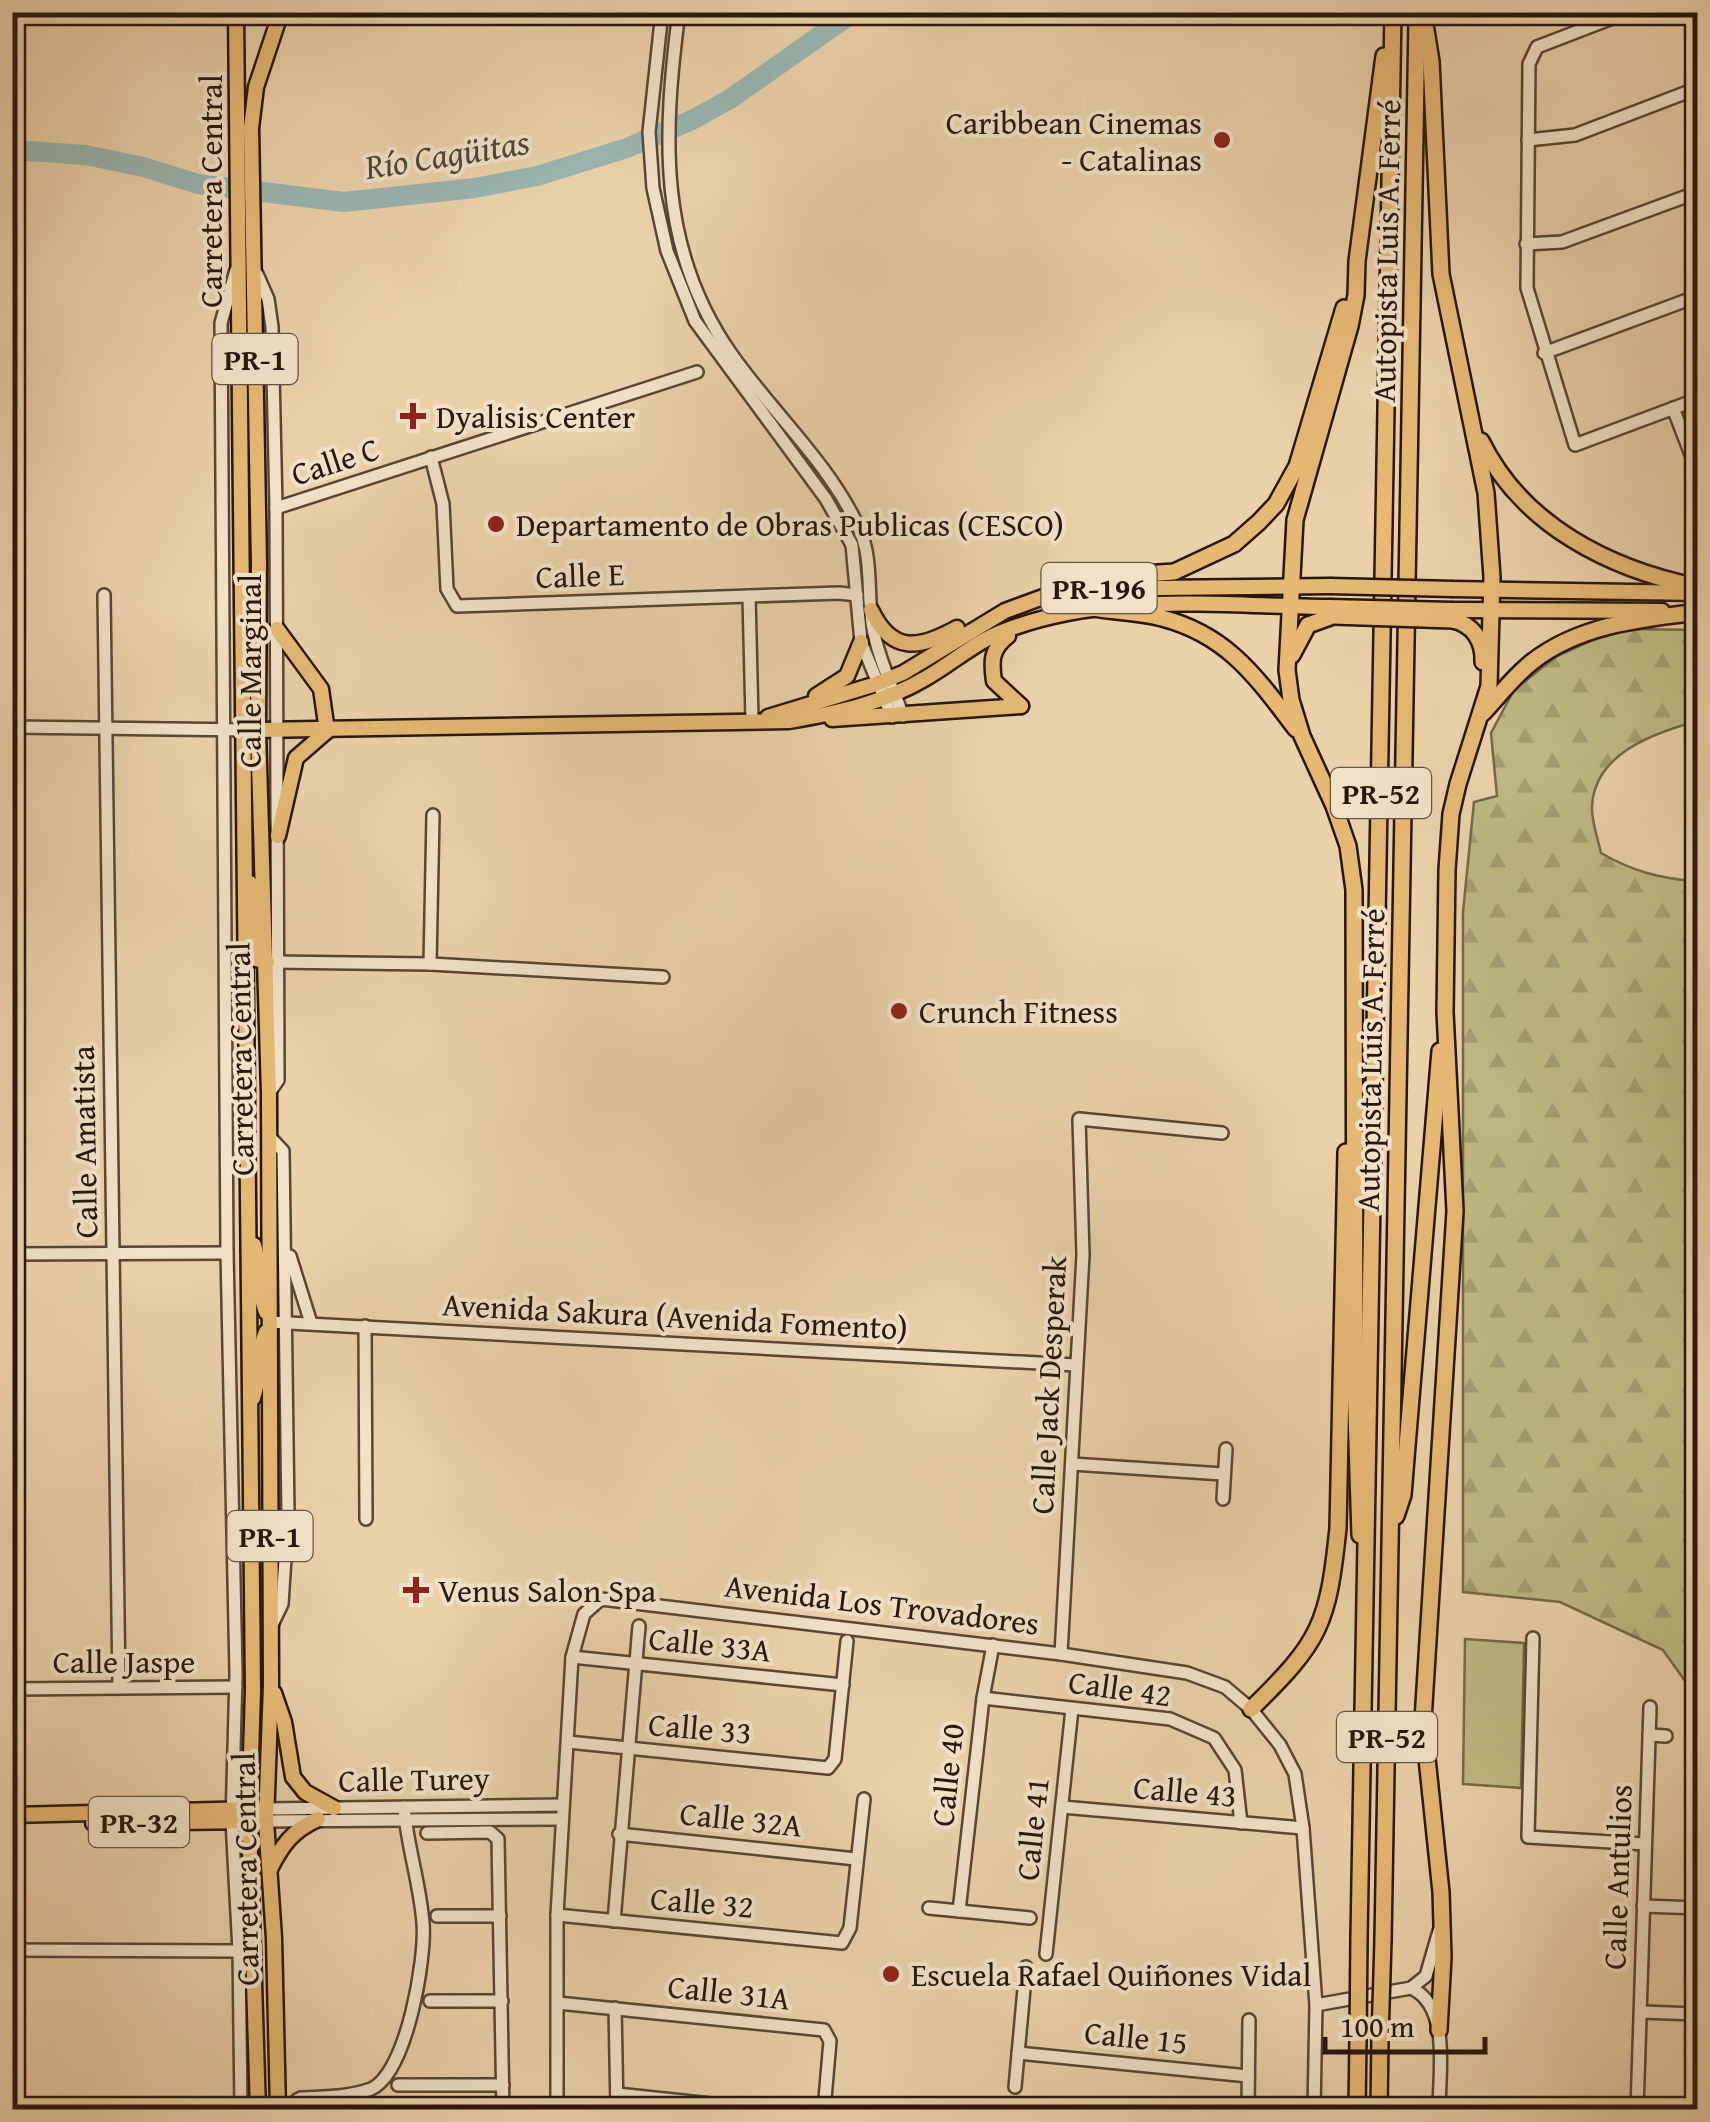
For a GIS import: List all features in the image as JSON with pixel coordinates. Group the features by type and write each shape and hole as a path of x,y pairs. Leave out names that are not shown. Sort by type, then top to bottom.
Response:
{"highway":[{"path":"1366,1574 1357,1518 1354,890 1348,846 1291,700 1288,664 1295,520 1356,295 1357,261 1392,12"},
{"name":"Autopista Luis A. Ferré","path":"1356,2110 1392,12"},
{"path":"1391,1534 1404,1478 1445,1012 1451,814 1490,673 1492,612 1490,532 1473,425 1441,274 1430,61 1420,12"},
{"name":"Autopista Luis A. Ferré","path":"1379,2110 1420,12"},
{"path":"1065,589 1096,576 1151,575 1193,565 1234,544 1276,504 1297,466 1357,261"},
{"path":"1473,425 1498,472 1551,526 1624,566 1698,590"},
{"path":"1093,608 1159,617 1218,640 1250,670 1302,736"},
{"path":"1288,664 1308,625 1331,611 1452,615 1480,639 1484,653 1480,716"},
{"path":"1480,716 1515,677 1550,649 1627,621 1698,612"},
{"path":"1439,2030 1443,1957 1440,1866 1424,1720 1455,1211 1445,1012"},
{"path":"1251,1709 1308,1649 1323,1620 1332,1587 1338,1528 1348,1092 1354,1013"}],"main road":[{"name":"Carretera Central","path":"236,12 255,365 258,730 273,962 269,1094 271,1685 266,1815 278,2110"},
{"name":"Carretera Central","path":"244,128 280,12"},
{"path":"266,52 290,12"},
{"name":"Carretera Central","path":"248,239 239,262 240,574 251,1636 249,1815 258,2110"},
{"path":"255,365 273,347"},
{"name":"PR-196","path":"798,713 885,680 1004,610 1065,589 1330,586 1698,590"},
{"name":"PR-196","path":"258,730 757,720 890,696 1002,631 1056,614 1116,605 1291,606 1331,611"},
{"path":"871,610 885,636 911,644 925,643 965,623 1004,610"},
{"path":"1452,615 1698,612"},
{"path":"798,713 898,717 1021,706 994,682 992,666 998,644 1020,626"},
{"path":"277,629 322,688 327,731 296,758 278,836"},
{"path":"798,713 847,676 861,642"},
{"path":"244,868 255,894 256,959 273,962"},
{"path":"248,1225 258,1262 259,1292 270,1322 260,1347 259,1381 249,1408"},
{"path":"271,1685 284,1722 293,1778 305,1792 334,1808"},
{"name":"PR-32","path":"12,1815 232,1815"},
{"path":"232,1815 266,1815"},
{"name":"PR-32","path":"12,1824 232,1815"},
{"path":"269,1870 280,1847 292,1834 318,1819"}],"street":[{"path":"662,12 649,132 652,188 667,251 695,321 838,518 852,546 861,642 885,680"},
{"path":"679,12 667,135 678,230 696,294 732,355 810,450 860,530 868,558 876,640 898,717"},
{"path":"1628,12 1537,47 1529,64 1527,288 1575,445 1698,399"},
{"path":"1528,140 1575,135 1698,88"},
{"path":"1526,244 1562,242 1698,192"},
{"name":"Calle Marginal","path":"248,239 270,307 273,347 278,836 273,962"},
{"path":"239,262 221,323 227,1253 236,1681 232,1815 239,1951 240,2110"},
{"path":"1544,353 1698,296"},
{"name":"Calle C","path":"276,508 697,372"},
{"path":"1674,408 1698,473"},
{"name":"Calle E","path":"431,457 443,504 448,589 458,606 840,593 858,596"},
{"path":"222,574 240,574"},
{"name":"Calle Amatista","path":"104,595 119,1688"},
{"path":"749,596 757,720"},
{"path":"12,727 258,730"},
{"path":"430,964 434,815"},
{"path":"273,962 430,964 663,977"},
{"name":"Calle Jack Desperak","path":"1061,1654 1083,1255 1079,1118 1222,1132"},
{"path":"269,1136 283,1151 287,1322 286,1552 282,1604 270,1629"},
{"path":"286,1248 298,1272 311,1323"},
{"path":"12,1254 227,1253"},
{"name":"Avenida Sakura (Avenida Fomento)","path":"270,1322 1076,1365"},
{"path":"365,1326 366,1519"},
{"path":"1223,1499 1226,1449"},
{"path":"1072,1464 1224,1474"},
{"name":"Avenida Los Trovadores","path":"557,2110 556,1915 572,1657 584,1614 601,1599 1061,1654 1187,1673 1225,1687 1251,1709 1280,1745 1295,1774 1303,1828 1316,2004 1314,2110"},
{"path":"614,1921 640,1626"},
{"path":"236,1681 251,1636"},
{"path":"1533,1638 1528,1837 1645,1844"},
{"path":"843,1684 848,1641"},
{"name":"Calle 40","path":"960,1911 993,1645"},
{"name":"Calle 33A","path":"572,1657 843,1684"},
{"name":"Calle Jaspe","path":"12,1689 236,1681"},
{"name":"Calle 33","path":"568,1742 828,1768 835,1759 843,1684"},
{"name":"Calle 42","path":"984,1698 1170,1719 1214,1738 1236,1770 1242,1823"},
{"name":"Calle Antulios","path":"1637,2110 1650,1706"},
{"name":"Calle 41","path":"1046,1954 1072,1709"},
{"path":"1649,1735 1666,1736"},
{"path":"856,1859 864,1798"},
{"name":"Calle 43","path":"1062,1807 1303,1828"},
{"name":"Calle Turey","path":"266,1815 334,1808 405,1813"},
{"name":"Calle Turey","path":"266,1815 318,1819 405,1813 561,1812"},
{"path":"295,2110 301,2098 340,2096 374,2088 392,2068 413,2000 424,1927 405,1813"},
{"path":"427,1833 490,1832 498,1839 502,2110"},
{"name":"Calle 32A","path":"620,1834 856,1859"},
{"name":"Calle 32","path":"556,1915 842,1942 850,1928 856,1859"},
{"path":"1643,1906 1698,1908"},
{"path":"929,1908 1030,1918"},
{"path":"438,1916 500,1916"},
{"path":"1316,2004 1411,1988 1426,1976 1440,1927"},
{"path":"12,1950 239,1951"},
{"path":"1014,2087 1026,1967"},
{"path":"1411,1988 1424,1996 1439,2030 1439,2110"},
{"path":"430,2001 502,2001"},
{"path":"558,2003 615,2008 617,2110"},
{"name":"Calle 31A","path":"615,2008 824,2030 830,2042 824,2110"},
{"path":"1641,2012 1698,2014"},
{"path":"1248,2110 1249,2020"},
{"name":"Calle 15","path":"1018,2053 1248,2076"},
{"path":"398,2086 503,2085"},
{"path":"616,2094 770,2110"}],"green space":[{"path":"1628,629 1697,630 1697,721 1647,739 1616,759 1596,787 1592,811 1601,853 1647,873 1697,881 1697,1698 1663,1650 1560,1602 1463,1592 1463,912 1474,802 1497,796 1491,733 1514,690 1557,656"},
{"path":"1465,1639 1524,1643 1521,1788 1463,1784"}],"waterway":[{"name":"Río Cagüitas","path":"12,150 86,155 198,184 344,202 475,188 537,176 627,148 692,120 730,99 854,12"}],"place":[{"name":"Caribbean Cinemas - Catalinas","path":"1222,140"},
{"name":"Dyalisis Center","path":"413,416"},
{"name":"Departamento de Obras Publicas (CESCO)","path":"496,524"},
{"name":"Crunch Fitness","path":"899,1011"},
{"name":"Venus Salon Spa","path":"416,1590"},
{"name":"Escuela Rafael Quiñones Vidal","path":"891,1974"}]}
